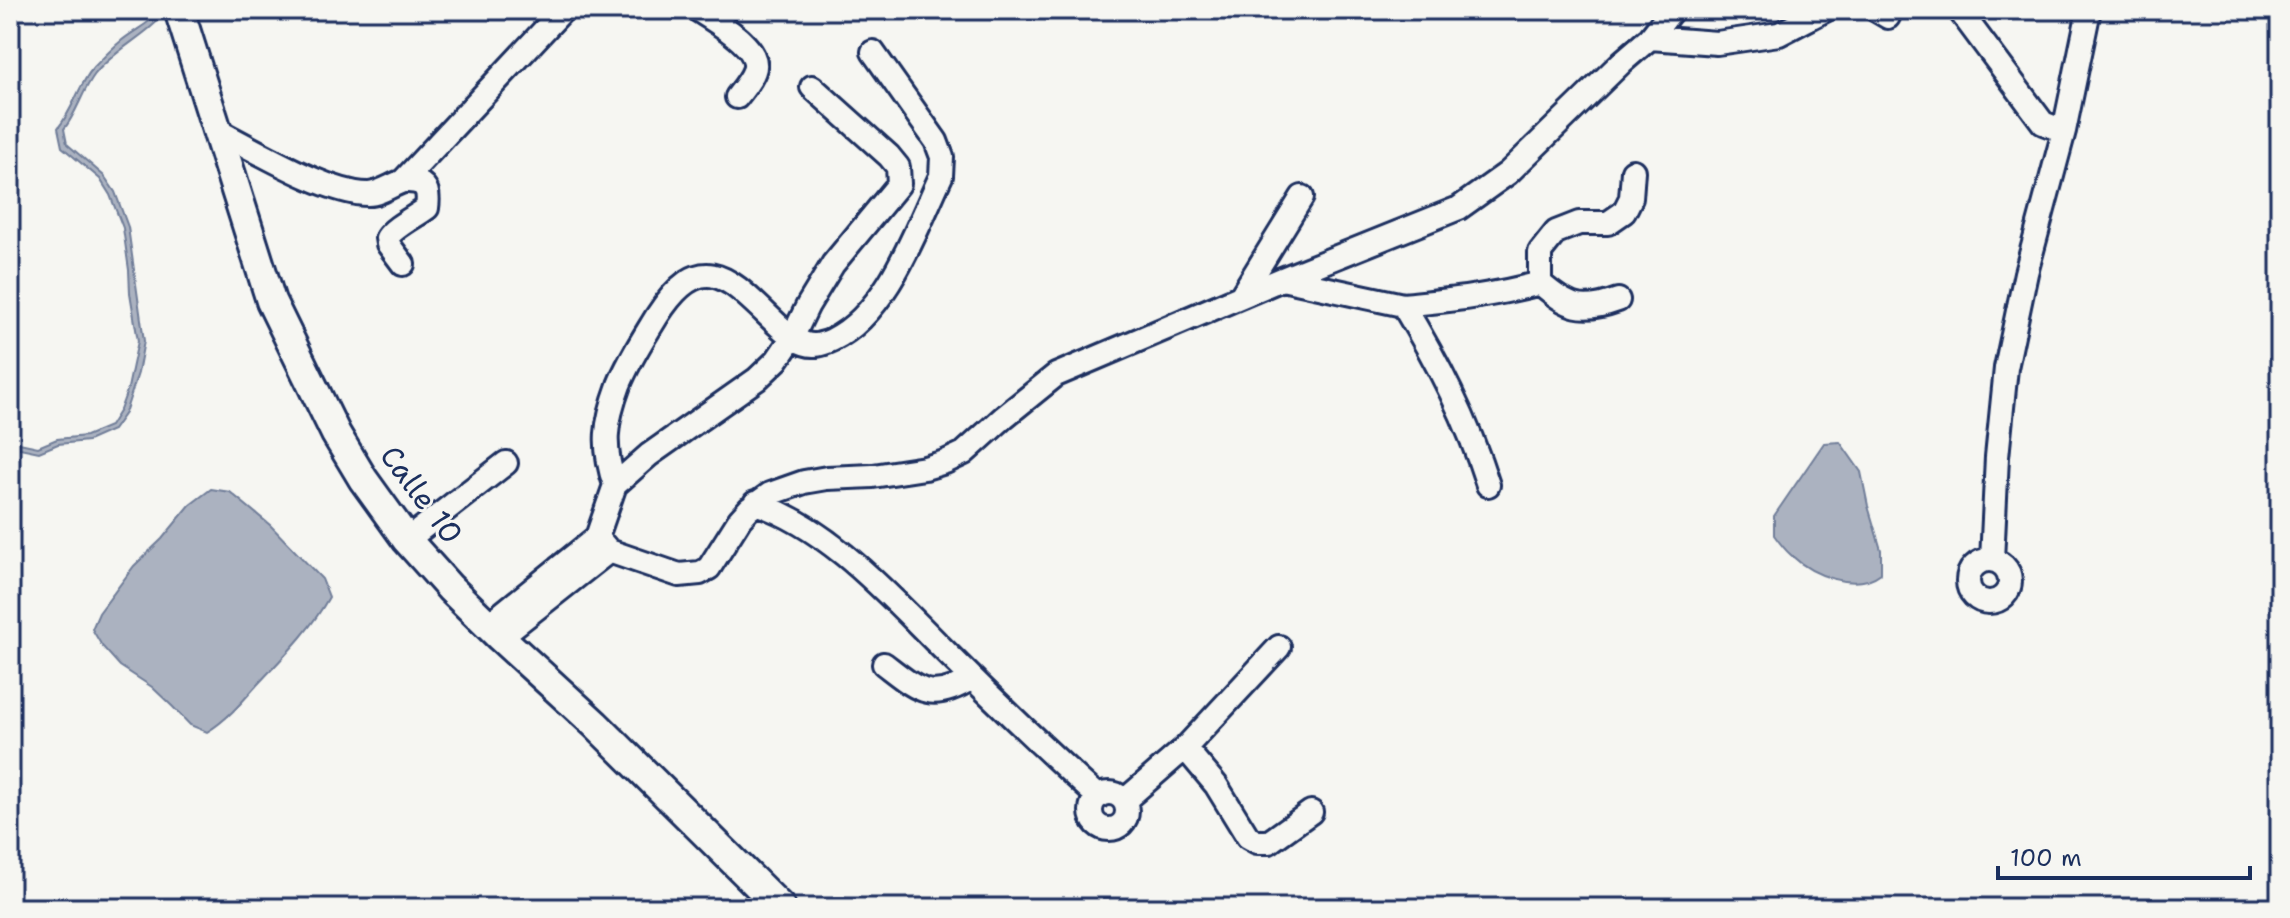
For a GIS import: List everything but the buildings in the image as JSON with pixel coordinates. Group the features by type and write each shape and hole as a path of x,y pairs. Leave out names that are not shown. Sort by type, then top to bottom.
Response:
{"main road":[{"name":"Calle 10","path":"181,17 271,301 336,434 363,479 407,540 450,588 595,724 781,908"}],"lane":[{"path":"403,181 563,10"},
{"path":"698,10 751,49 756,63 754,73 737,97"},
{"path":"603,544 679,575 700,573 716,560 740,519 755,503 786,487 827,478 873,476 925,468 945,462 964,453 1056,375 1459,208 1508,173 1650,38 1672,10"},
{"path":"1650,38 1717,43 1779,34 1825,10"},
{"path":"1959,10 2043,123 2064,131"},
{"path":"1992,560 1997,457 2006,368 2026,273 2064,131 2089,10"},
{"path":"494,631 603,544 615,485 606,452 608,415 628,363 669,298 687,280 711,274 734,284 792,338 813,346 833,339 860,319 891,284 941,176 942,157 936,141 873,52"},
{"path":"615,485 649,455 757,379 777,360 833,264 899,184 898,167 889,156 812,87"},
{"path":"218,131 340,190 370,194 403,181 415,180 424,186 429,195 427,208 392,230 387,238 403,264"},
{"path":"1540,283 1540,252 1556,232 1579,223 1608,223 1624,212 1631,198 1633,171"},
{"path":"1241,296 1302,197"},
{"path":"1282,279 1403,305 1474,298 1540,283"},
{"path":"1540,283 1562,301 1578,307 1598,307 1618,300"},
{"path":"1403,305 1433,355 1474,442 1488,485"},
{"path":"407,540 506,463"},
{"path":"755,503 785,515 840,552 880,585 1033,738 1098,797"},
{"path":"1124,801 1185,748 1279,647"},
{"path":"884,664 917,689 935,693 957,688 972,678"},
{"path":"1185,748 1216,785 1248,837 1257,842 1269,842 1311,812"},
{"path":"1114,794 1124,801 1125,819 1115,828 1106,829 1097,825 1091,814 1092,805 1098,797 1114,794"}],"shaded area":[{"path":"161,10 167,10 95,74 64,129 67,144 104,176 115,192 128,227 144,341 125,413 113,430 88,441 58,444 39,452 10,446 10,441 38,447 57,439 86,436 110,426 128,388 138,341 123,228 100,179 62,147 58,128 93,68 117,44"},
{"path":"1840,442 1861,472 1881,550 1881,573 1871,579 1847,581 1822,575 1788,553 1774,535 1774,516 1824,443"},
{"path":"211,489 230,492 270,525 322,579 329,597 286,654 234,710 207,732 190,725 152,687 120,666 92,629 99,613 134,566 190,505"}]}
